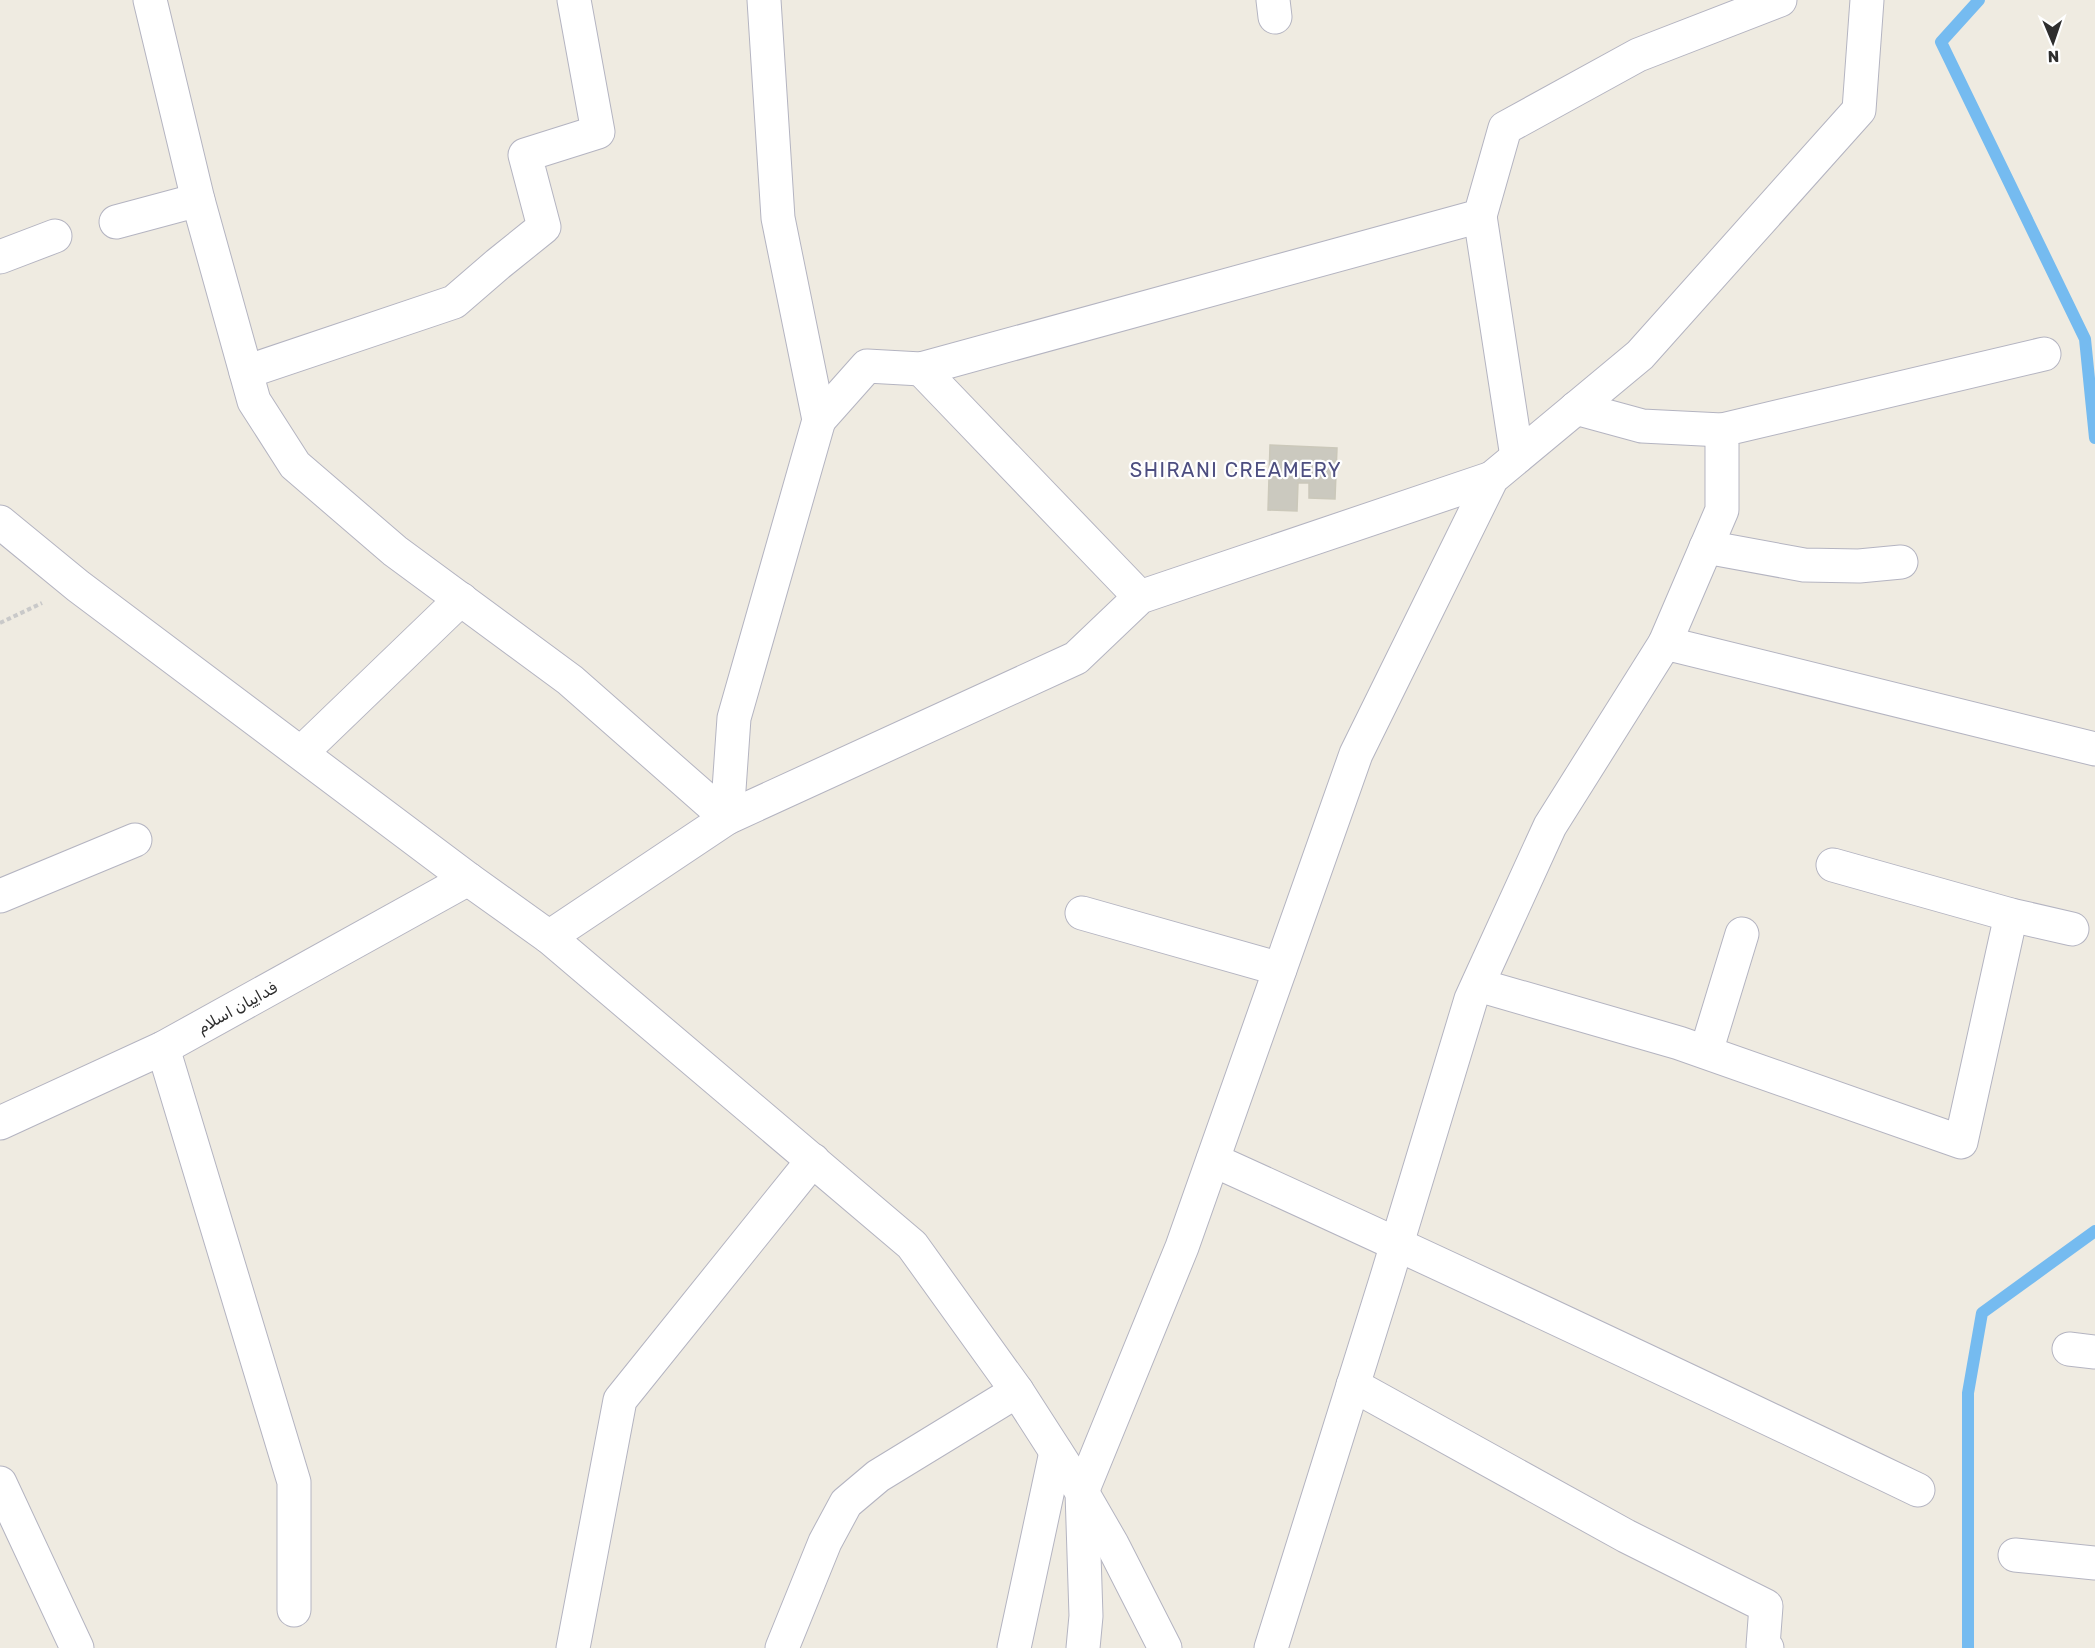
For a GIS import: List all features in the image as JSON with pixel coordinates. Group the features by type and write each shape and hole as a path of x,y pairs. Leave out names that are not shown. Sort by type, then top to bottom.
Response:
{"street":[{"path":"246,372 454,302 544,227 525,155 598,132 574,0"},
{"path":"764,0 778,218 819,420"},
{"path":"1518,457 1480,216 1505,128 1638,55 1780,0"},
{"path":"549,937 727,818 1076,658 1140,597 1492,478 1640,355 1859,110 1867,0"},
{"path":"157,1 198,200 246,372 255,401 295,465 395,551 570,680 727,818"},
{"path":"116,222 198,200"},
{"path":"727,818 734,718 819,420 867,366 921,369 1480,216"},
{"path":"0,256 56,236"},
{"path":"1576,408 1642,426 1722,430 2044,354"},
{"path":"921,369 1140,597"},
{"path":"1271,1648 1471,999 1550,826 1665,643 1722,510 1722,430"},
{"path":"1083,1648 1086,1617 1082,1492 1182,1247 1356,754 1492,478"},
{"path":"0,522 78,586 468,879 549,937 912,1245 1017,1391 1082,1492 1112,1544 1165,1648"},
{"path":"1706,547 1804,565 1859,566 1901,562"},
{"path":"302,753 461,599"},
{"path":"1665,643 2095,749"},
{"path":"0,896 135,840"},
{"path":"1833,865 2011,915 2072,929"},
{"name":"فداییان اسلام","path":"0,1123 163,1048 468,879"},
{"path":"1082,914 1280,969"},
{"path":"1478,985 1706,1052 1961,1142 2011,915"},
{"path":"1706,1052 1742,934"},
{"path":"163,1048 294,1482 294,1610"},
{"path":"573,1648 620,1400 813,1160"},
{"path":"1213,1160 1397,1243 1918,1490"},
{"path":"1353,1385 1626,1536 1766,1606 1763,1646 1767,1648"},
{"path":"782,1648 825,1542 846,1503 878,1476 1017,1391"},
{"path":"1014,1648 1056,1452"},
{"path":"0,1483 77,1648"},
{"path":"2015,1555 2095,1563"}],"building":[{"path":"1270,445 1337,448 1335,499 1309,498 1309,483 1298,483 1297,511 1268,510"}],"waterway":[{"path":"1979,0 1941,42 2085,339 2095,438"},
{"path":"1968,1648 1968,1393 1982,1313 2095,1231"}],"district":[{"name":"SHIRANI CREAMERY","path":"1236,470"}]}
